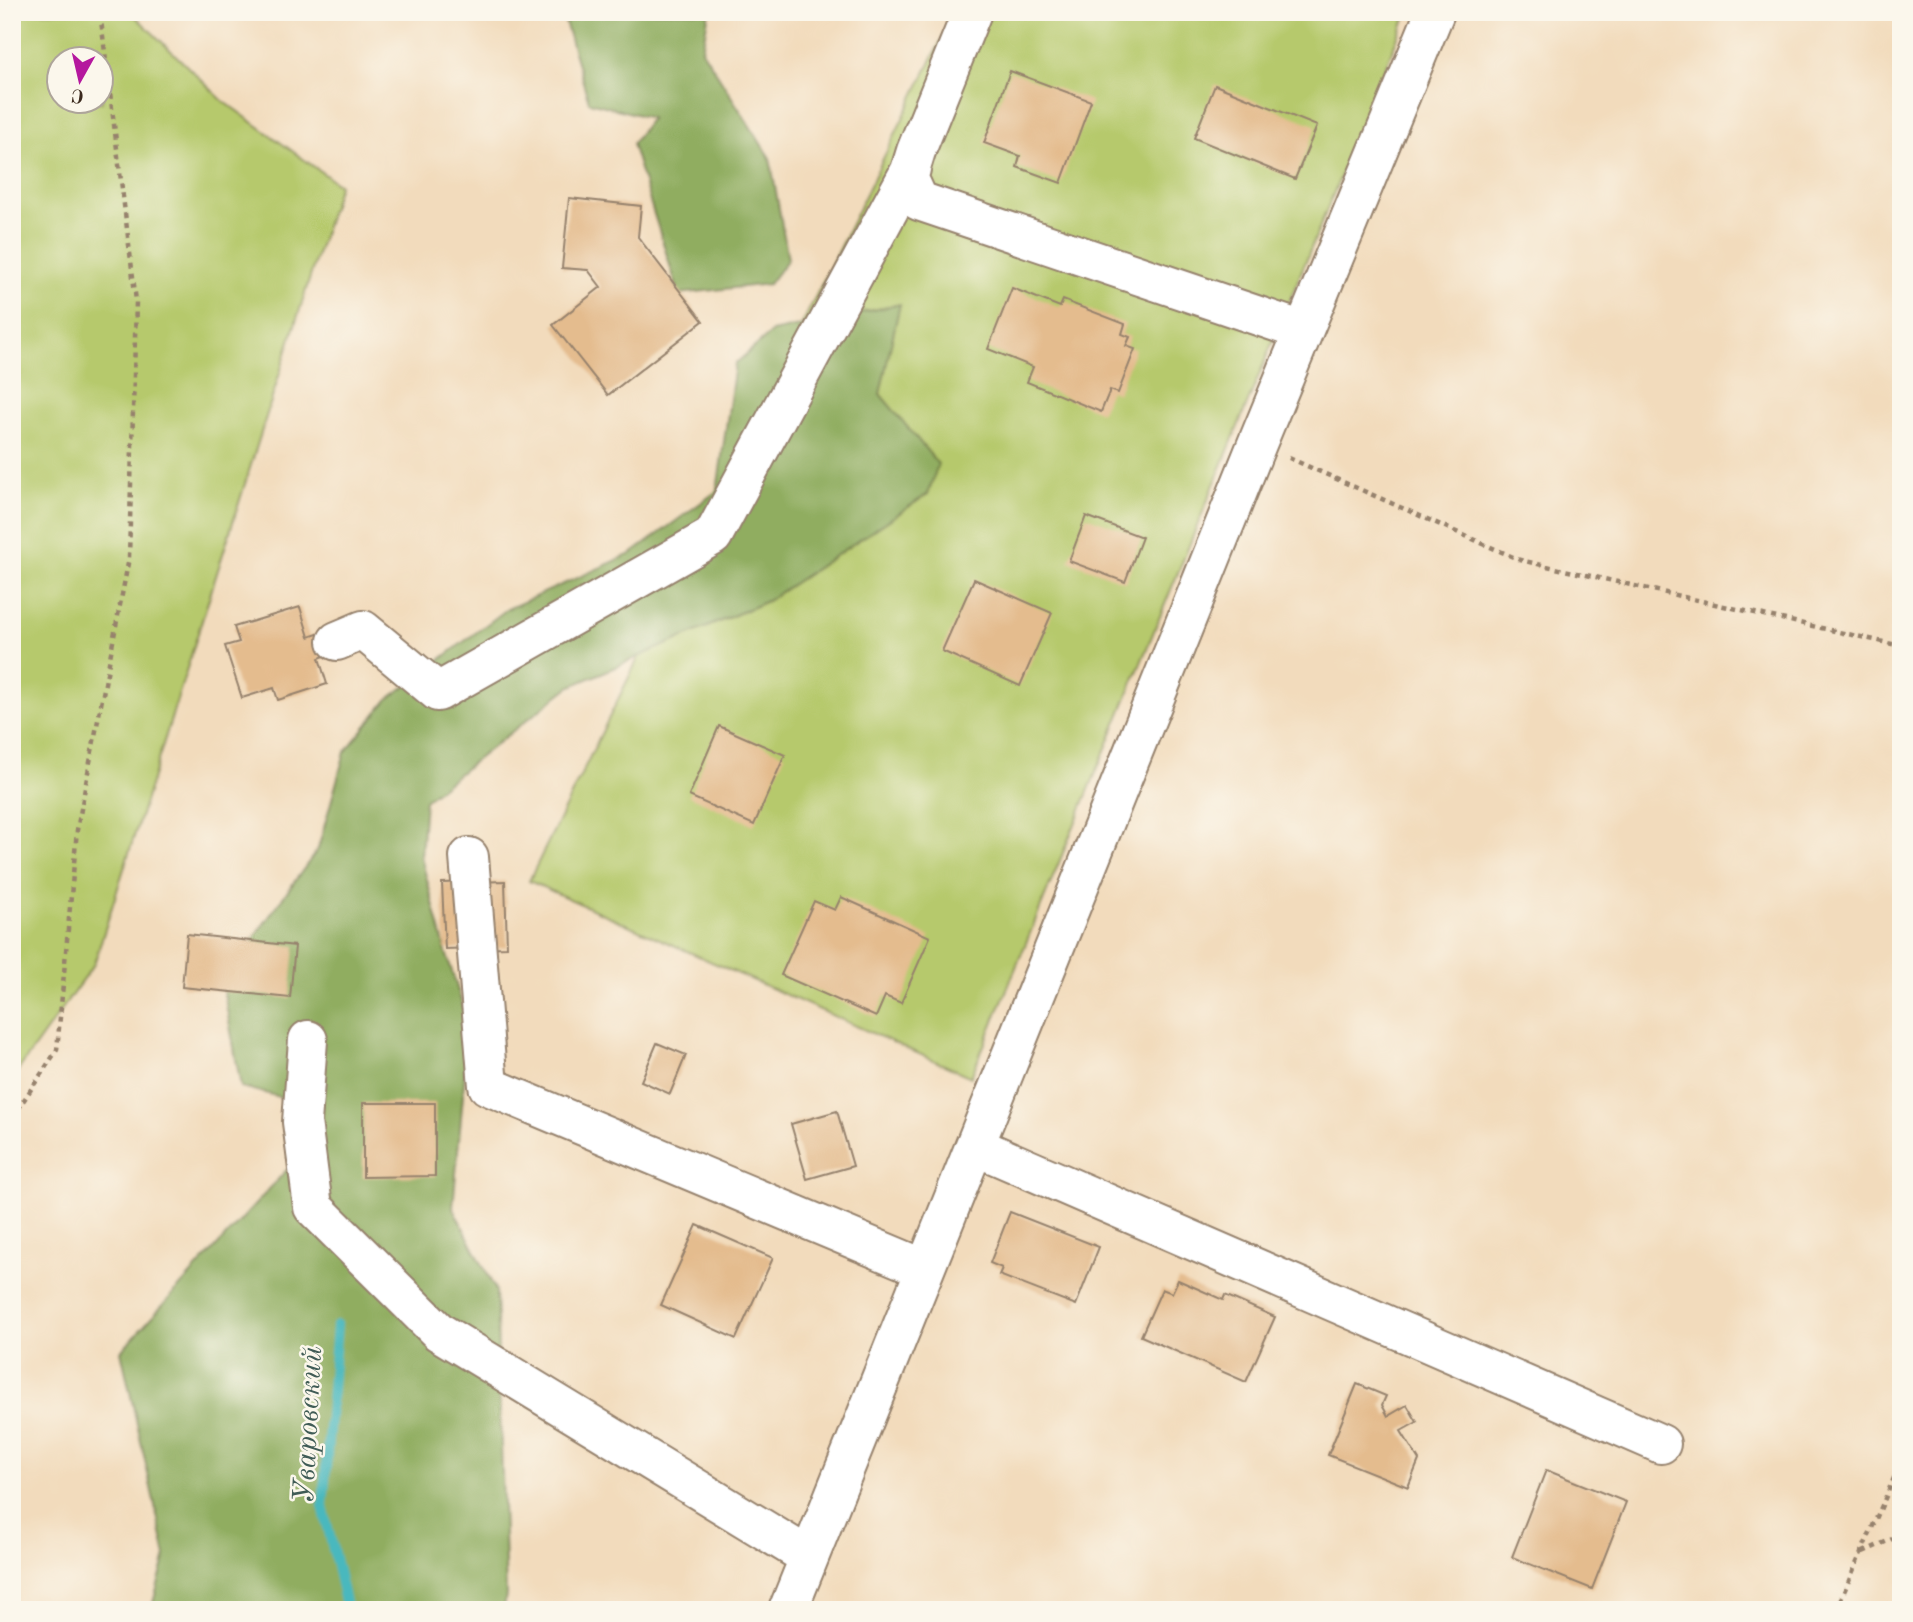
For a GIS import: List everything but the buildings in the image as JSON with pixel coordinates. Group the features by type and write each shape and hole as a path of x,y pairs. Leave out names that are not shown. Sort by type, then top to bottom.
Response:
{"street":[{"path":"971,12 908,177 919,201 1303,331"},
{"path":"788,1610 1257,444 1435,12"},
{"path":"337,641 363,630 438,692 713,536 911,169"},
{"path":"469,857 488,1086 925,1269"},
{"path":"309,1040 302,1122 313,1207 439,1332 810,1557"},
{"path":"975,1146 1661,1444"}],"path":[{"path":"12,1118 57,1050 77,830 130,558 136,301 100,12"},
{"path":"1257,444 1521,560 1901,646"},
{"path":"1836,1610 1901,1462"},
{"path":"1862,1552 1901,1535"}],"green space":[{"path":"12,12 131,12 222,100 339,185 94,964 12,1079"},
{"path":"562,12 709,12 702,50 770,158 788,259 769,284 679,294 632,144 651,118 589,102"},
{"path":"955,12 1408,12 971,1077 529,881"},
{"path":"900,304 880,394 938,464 928,494 767,601 569,687 425,800 421,857 469,1026 453,1208 496,1291 506,1594 504,1610 151,1610 166,1556 121,1351 316,1138 311,1105 241,1087 222,982 318,849 345,752 387,700 507,609 631,554 717,491 735,364 772,332"}],"waterway":[{"name":"Уваровский","path":"337,1325 323,1506 347,1610"}]}
